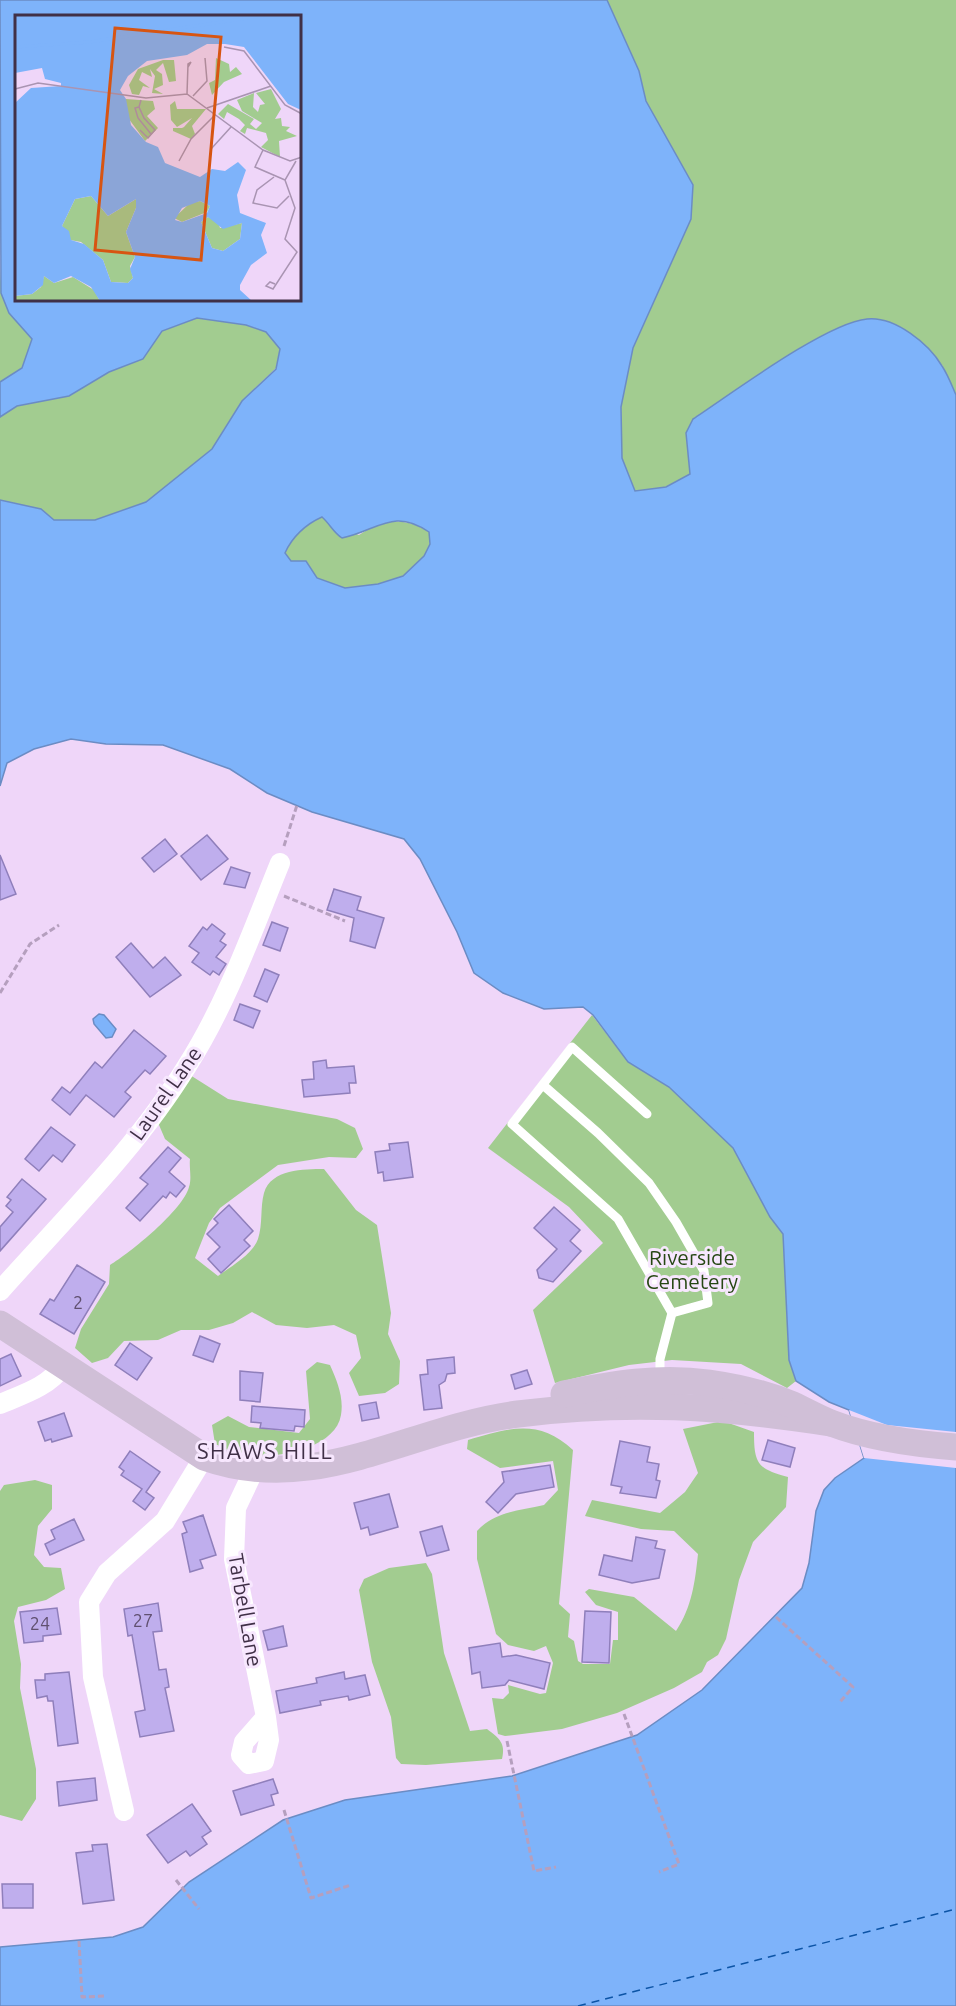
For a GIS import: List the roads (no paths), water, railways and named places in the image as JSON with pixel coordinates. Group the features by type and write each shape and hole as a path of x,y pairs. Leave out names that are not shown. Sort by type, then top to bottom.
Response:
{"main road":[{"path":"0,1324 204,1457 228,1466 254,1470 289,1470 330,1465 418,1438 516,1414 594,1406 683,1405 757,1412 831,1423 888,1438 956,1447"},
{"path":"516,1414 564,1394 660,1379 709,1383 762,1395 791,1404 831,1423"}],"street":[{"name":"Laurel Lane","path":"0,1291 121,1155 187,1067 223,1003 280,862"},
{"path":"0,1404 39,1388 55,1378 64,1365"},
{"path":"124,1811 93,1677 89,1602 107,1573 165,1521 204,1457"},
{"name":"Tarbell Lane","path":"254,1470 236,1508 234,1558 266,1717"}],"lane":[{"path":"647,1114 572,1047 512,1125 618,1219 672,1313 660,1359 660,1379"},
{"path":"543,1085 598,1133 649,1184 676,1222 704,1271 708,1303 672,1313"}],"water":[{"path":"0,0 607,0 639,71 646,101 693,185 691,219 633,348 621,407 622,458 635,491 666,487 690,474 686,433 693,419 779,361 849,323 878,319 900,327 929,349 944,369 956,395 956,2006 0,2006 0,1947 113,1937 143,1927 189,1882 283,1820 345,1800 512,1776 637,1735 702,1690 802,1588 809,1563 816,1511 824,1490 835,1478 864,1458 849,1410 829,1402 796,1381 789,1360 783,1234 770,1217 733,1148 669,1087 628,1062 593,1015 583,1007 544,1009 503,993 474,973 457,932 420,859 404,839 312,812 267,793 230,769 163,745 106,744 71,739 34,749 7,763 0,786 0,500 41,509 54,520 95,520 146,502 212,449 242,401 276,369 280,349 266,332 246,325 197,318 162,331 143,359 109,372 69,396 17,406 0,417 0,382 22,368 32,339 9,313 1,293","holes":["322,517 342,538 385,523 405,521 429,532 430,544 424,556 403,576 378,584 345,588 317,578 306,561 291,561 285,553 300,532 310,523"]},
{"path":"99,1014 104,1015 116,1029 112,1037 106,1038 94,1024 93,1019"}],"district":[{"name":"SHAWS HILL","path":"265,1450"}],"park label":[{"name":"Riverside Cemetery","path":"692,1269"}]}
